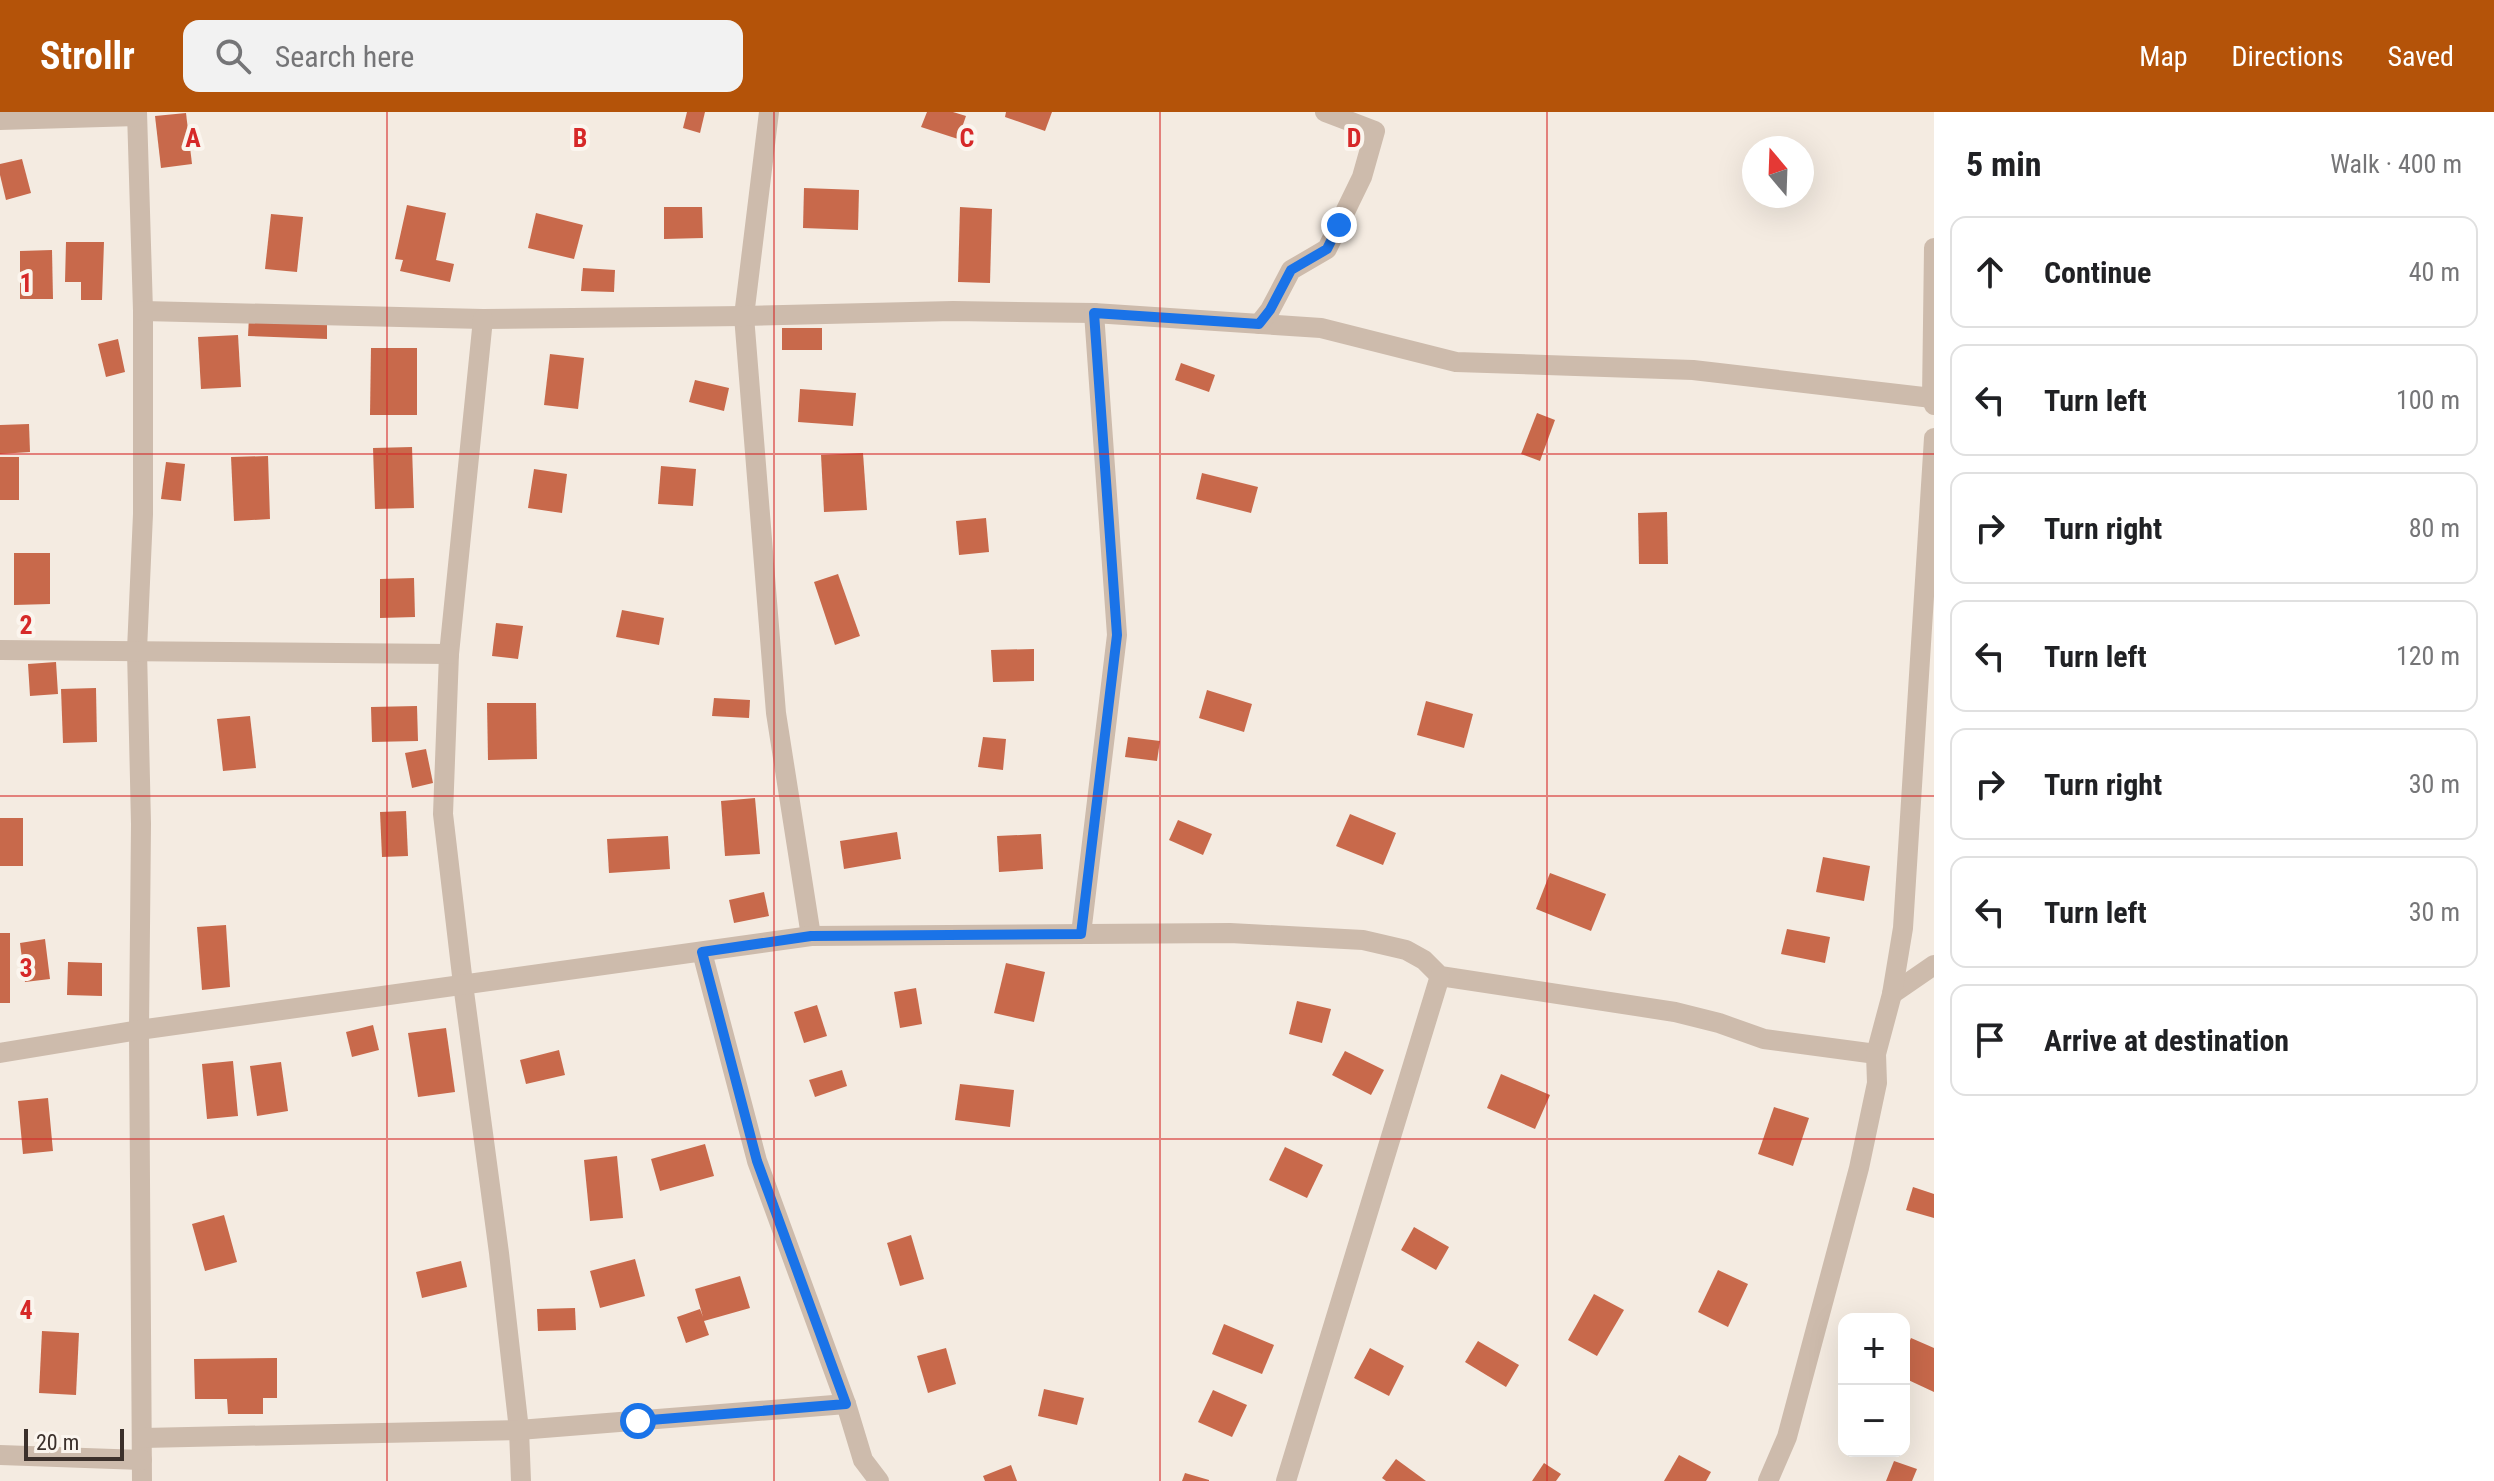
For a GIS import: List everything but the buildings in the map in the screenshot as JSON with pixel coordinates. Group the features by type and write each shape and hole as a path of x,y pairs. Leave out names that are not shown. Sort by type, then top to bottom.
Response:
{"street":[{"path":"769,112 744,316 776,713 811,936"},
{"path":"1259,324 1291,270 1327,249 1362,177 1375,131 1325,112"},
{"path":"0,120 137,114 143,311 143,514 137,650 141,824 142,1481"},
{"path":"143,311 483,319 953,311 1094,313 1321,328 1456,362 1693,370 1933,402 1934,248"},
{"path":"1081,934 1117,635 1094,313"},
{"path":"483,319 449,654 443,814 499,1253 519,1430 521,1481"},
{"path":"1768,1481 1787,1437 1859,1168 1877,1083 1876,1054 1892,994 1903,928 1934,438"},
{"path":"0,650 449,654"},
{"path":"0,1053 139,1030 811,936 1230,933 1363,940 1406,950 1424,960 1440,976 1675,1012 1764,1039 1876,1054"},
{"path":"702,952 757,1161 846,1404 863,1460 879,1481"},
{"path":"1892,994 1934,965"},
{"path":"1286,1481 1440,976"},
{"path":"143,1438 519,1430 846,1404"},
{"path":"0,1455 142,1460"}],"route":[{"path":"638,1421 846,1404 757,1161 702,952 811,936 1081,934 1117,635 1094,313 1259,324 1291,270 1327,249 1339,225"}]}
